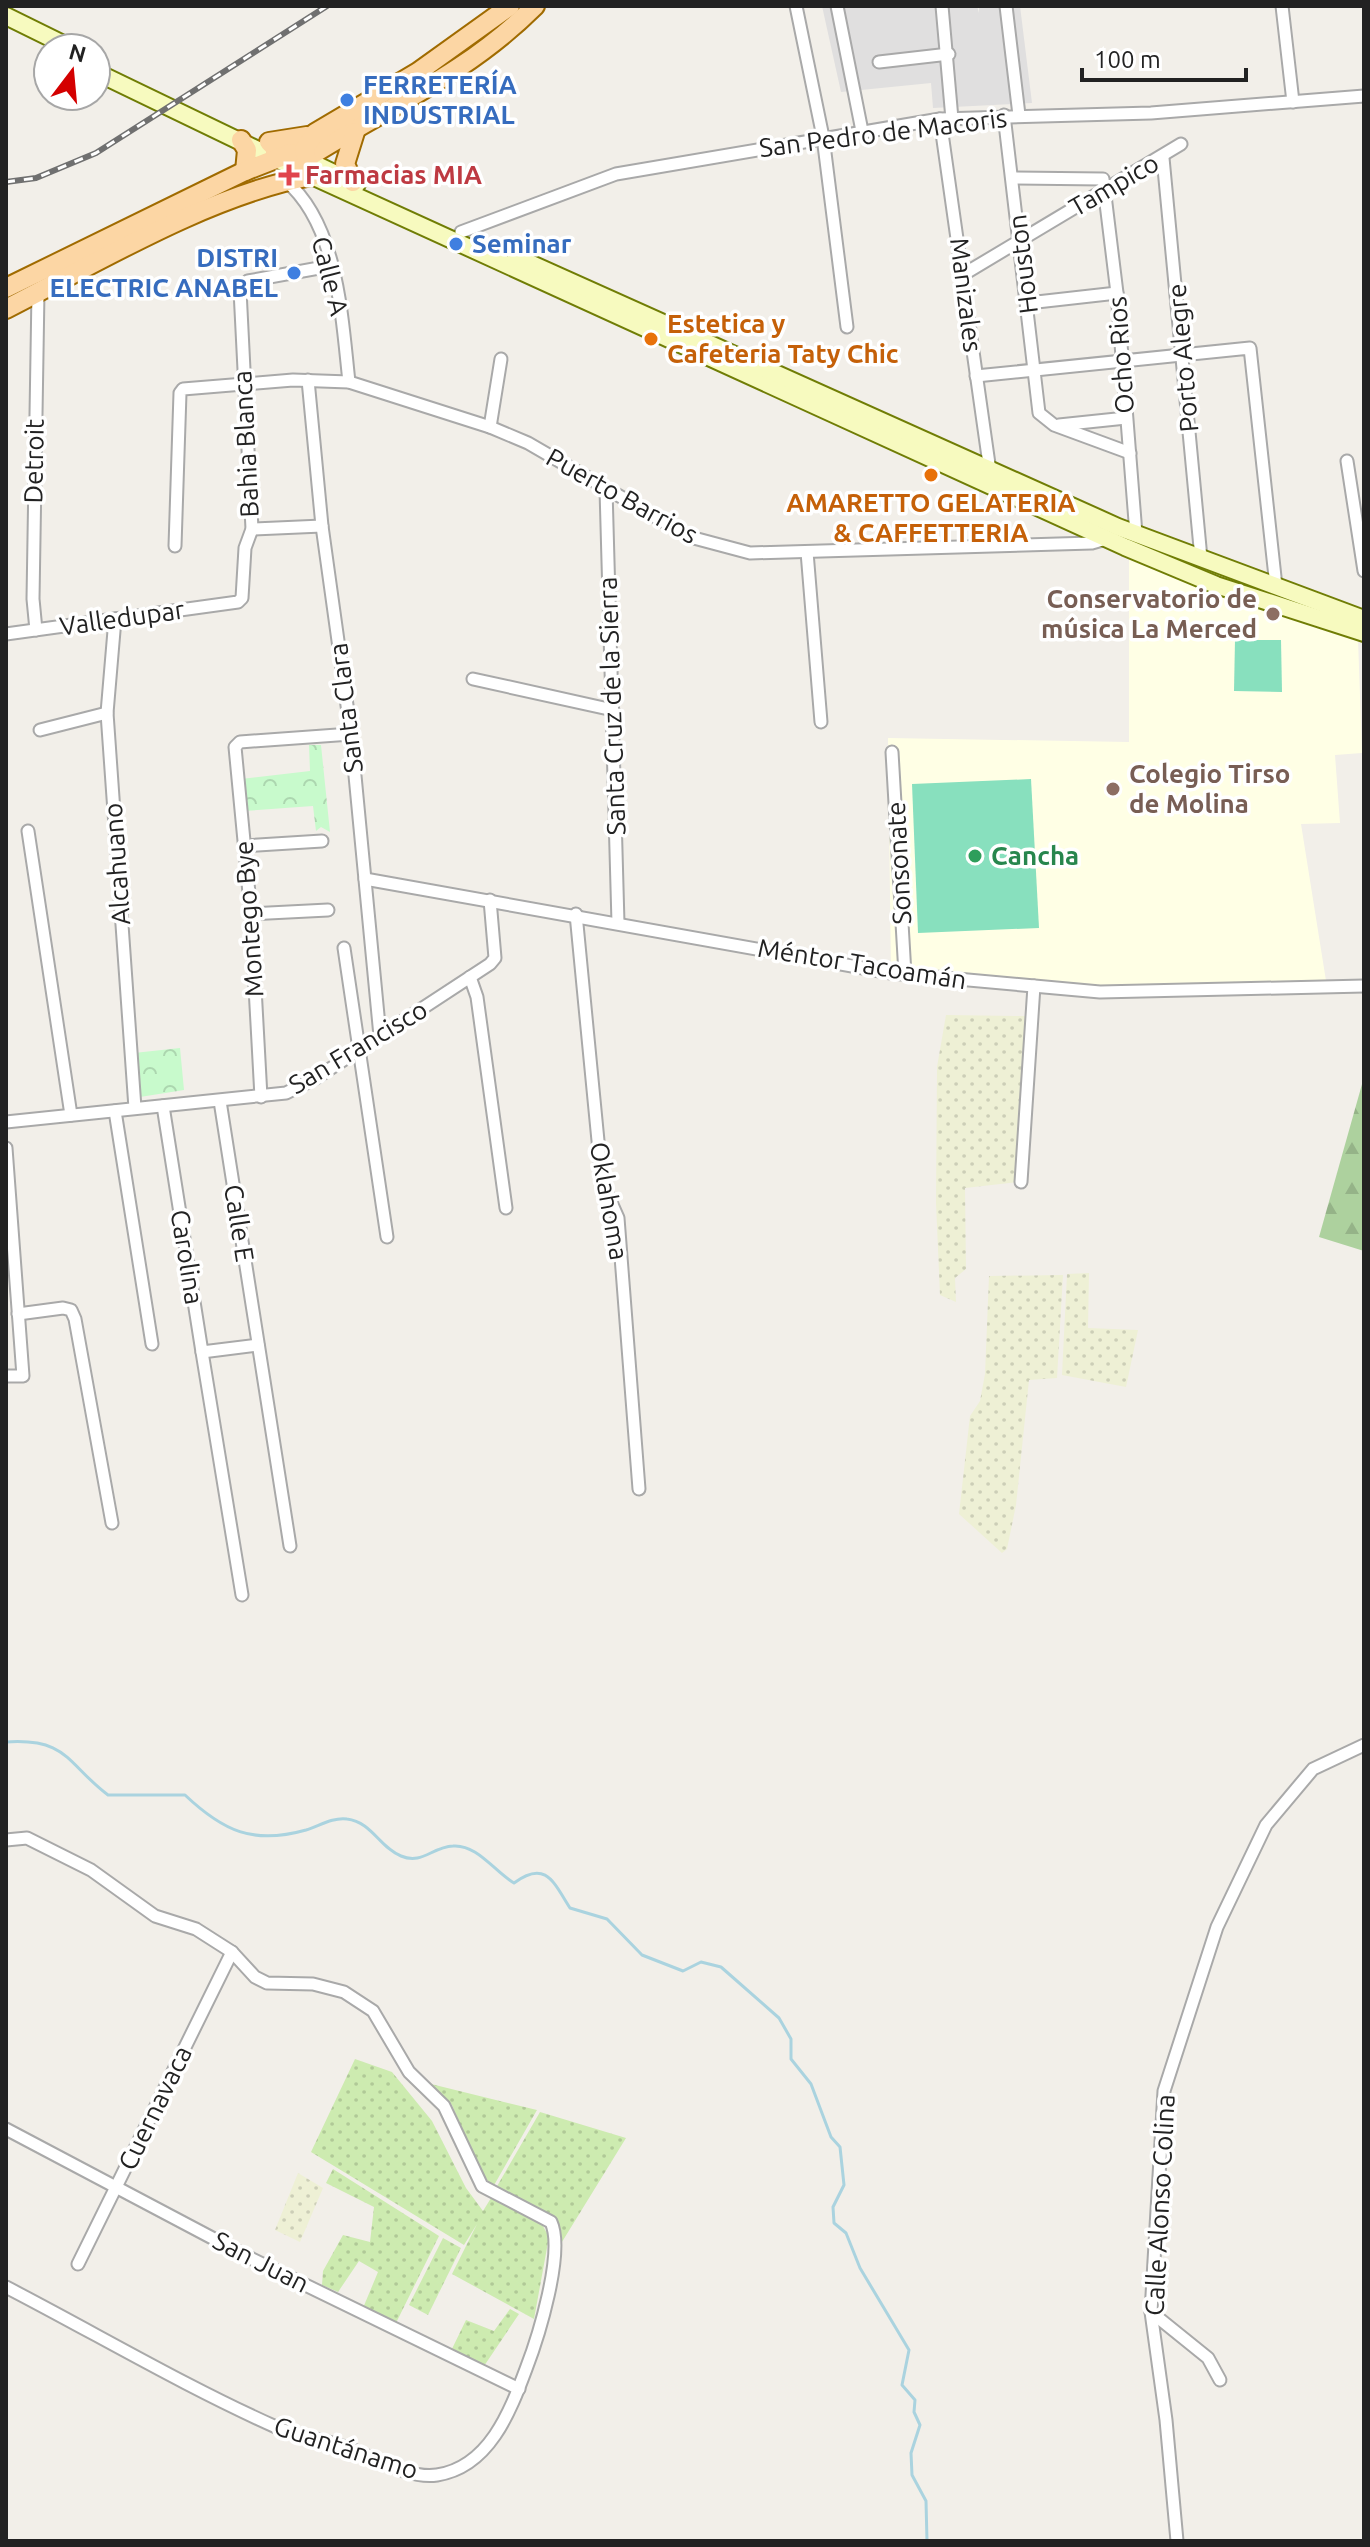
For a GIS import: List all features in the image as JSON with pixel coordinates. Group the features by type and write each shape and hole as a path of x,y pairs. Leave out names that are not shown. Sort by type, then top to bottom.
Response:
{"main road":[{"path":"290,162 315,133 418,72 510,6"},
{"path":"8,287 245,171 290,162 355,132 458,70 493,45 535,6"},
{"path":"353,182 345,164 355,132"},
{"path":"6,309 137,243 247,195 290,162 315,133"},
{"path":"241,140 247,150 245,171"}],"street":[{"path":"796,6 823,137 847,327"},
{"path":"837,6 862,131"},
{"name":"Manizales","path":"942,6 949,54 946,119 990,471"},
{"path":"1006,6 1019,115"},
{"path":"1282,6 1293,102"},
{"path":"6,16 38,32"},
{"path":"6,29 32,41"},
{"path":"879,62 949,54"},
{"path":"112,68 290,162 353,182 990,471 1216,585 1364,633"},
{"path":"112,80 1113,533 1136,534 1364,619"},
{"name":"San Pedro de Macoris","path":"461,232 616,174 862,131 946,119 1151,113 1364,96"},
{"name":"Houston","path":"1004,115 1021,239 1039,413 1054,425"},
{"name":"Tampico","path":"964,274 1163,158 1181,144"},
{"name":"Porto Alegre","path":"1163,158 1184,353 1201,558"},
{"name":"Calle A","path":"290,162 300,193 315,215 339,286 349,382"},
{"name":"Ocho Rios","path":"1013,178 1101,177 1117,293 1136,534"},
{"name":"Bahia Blanca","path":"238,602 242,598 245,548 252,529 240,290 243,284 330,266"},
{"name":"Detroit","path":"36,630 33,599 38,292"},
{"path":"1028,303 1117,293"},
{"path":"976,376 1250,348 1276,586"},
{"path":"490,427 501,359"},
{"name":"Puerto Barrios","path":"175,546 180,393 183,389 308,380 349,382 490,427 528,443 699,541 750,553 1092,543 1113,533"},
{"name":"Santa Clara","path":"308,380 322,526 351,734 380,1036"},
{"path":"1054,425 1126,418"},
{"path":"1054,425 1130,453"},
{"path":"1347,461 1364,571"},
{"name":"Santa Cruz de la Sierra","path":"606,489 618,923"},
{"path":"252,529 322,526"},
{"path":"807,552 821,722"},
{"name":"Valledupar","path":"6,634 238,602"},
{"name":"Alcahuano","path":"115,619 107,713 135,1108"},
{"path":"473,679 613,710"},
{"path":"40,730 107,713"},
{"name":"Montego Bye","path":"261,1097 251,914 235,747 240,742 351,734"},
{"name":"Sonsonate","path":"892,752 905,974"},
{"path":"28,831 71,1115"},
{"path":"244,846 322,841"},
{"name":"Méntor Tacoamán","path":"365,879 905,974 1100,992 1364,986"},
{"name":"San Francisco","path":"6,1122 286,1093 357,1051 495,958 490,900"},
{"path":"251,914 328,910"},
{"name":"Oklahoma","path":"576,914 602,1182 618,1218 639,1489"},
{"path":"344,948 387,1237"},
{"path":"470,977 477,997 506,1208"},
{"path":"1021,1182 1034,986"},
{"name":"Calle E","path":"220,1101 290,1546"},
{"name":"Carolina","path":"163,1106 242,1595"},
{"path":"115,1111 152,1344"},
{"path":"6,1148 23,1376 6,1376"},
{"path":"6,1327 19,1320 63,1308 71,1310 112,1523"},
{"path":"202,1352 258,1345"},
{"name":"Calle Alonso Colina","path":"1177,2541 1151,2312 1163,2121 1161,2104 1217,1927 1266,1825 1313,1769 1364,1745"},
{"name":"Guantánamo","path":"6,1840 27,1838 91,1870 155,1916 196,1929 232,1952 255,1977 267,1983 313,1984 344,1992 373,2011 409,2072 444,2106 482,2186 551,2222 555,2236 551,2283 535,2345 519,2389 494,2438 462,2467 436,2476 409,2473 335,2443 278,2428 6,2287"},
{"name":"Cuernavaca","path":"78,2264 232,1952"},
{"name":"San Juan","path":"6,2129 252,2259 519,2389"},
{"path":"1151,2312 1208,2358 1220,2380"}],"shaded area":[{"path":"822,6 977,6 979,13 979,6 1020,6 1032,103 933,108 931,83 841,92"},
{"name":"Colegio Tirso de Molina","path":"1129,556 1358,639 1362,753 1335,755 1340,823 1301,824 1327,987 1100,992 891,973 888,738 1129,742"},
{"path":"946,1015 1026,1016 1018,1182 965,1188 966,1269 955,1278 956,1302 940,1295 936,1203 937,1067"},
{"path":"1089,1273 1088,1328 1138,1330 1126,1387 1062,1375 1067,1274"},
{"path":"1063,1275 1057,1378 1029,1380 1016,1505 1007,1549 1002,1553 959,1514 970,1416 980,1401 985,1374 989,1276"},
{"path":"298,2173 323,2188 300,2242 275,2230"}],"green space":[{"path":"1235,640 1281,640 1282,692 1234,691"},
{"path":"309,745 321,745 330,832 321,827 316,831 313,806 244,811 241,779 310,771"},
{"name":"Cancha","path":"1031,779 1039,928 918,933 912,784"},
{"path":"180,1048 184,1090 140,1097 134,1053"},
{"path":"1364,1077 1364,1251 1319,1237"},
{"path":"355,2059 392,2072 432,2121 466,2188 483,2211 491,2198 538,2217 549,2237 534,2319 452,2274 477,2224 464,2245 311,2152"},
{"path":"431,2084 537,2110 493,2187 480,2171 452,2105"},
{"path":"540,2112 626,2138 557,2250 557,2220 496,2188"},
{"path":"333,2169 439,2236 396,2323 363,2308 378,2272 359,2261 338,2292 322,2285 323,2271 343,2235 370,2242 374,2207 326,2183"},
{"path":"443,2238 461,2248 428,2315 409,2305"},
{"path":"510,2309 519,2314 482,2369 450,2353 466,2320 494,2331"}],"waterway":[{"path":"6,1742 42,1744 54,1749 108,1795 185,1795 212,1818 240,1832 270,1836 287,1834 347,1819 363,1825 393,1852 408,1858 421,1857 446,1847 470,1849 514,1883 534,1873 548,1877 570,1908 607,1919 642,1955 683,1971 701,1962 721,1967 779,2018 791,2039 791,2059 811,2084 831,2137 840,2147 844,2185 833,2207 834,2223 846,2233 860,2268 909,2350 902,2385 915,2400 914,2412 920,2425 911,2453 912,2475 926,2501 927,2541"}],"tunnel":[{"path":"437,68 513,18"}],"railway":[{"path":"6,182 36,178 96,153 327,6"}],"place":[{"name":"FERRETERÍA INDUSTRIAL","path":"347,100"},
{"name":"Farmacias MIA","path":"289,175"},
{"name":"Seminar","path":"456,244"},
{"name":"DISTRI ELECTRIC ANABEL","path":"294,273"},
{"name":"Estetica y Cafeteria Taty Chic","path":"651,339"},
{"name":"AMARETTO GELATERIA & CAFFETTERIA","path":"931,475"},
{"name":"Conservatorio de música La Merced","path":"1273,614"},
{"name":"Colegio Tirso de Molina","path":"1113,789"},
{"name":"Cancha","path":"975,856"}]}
